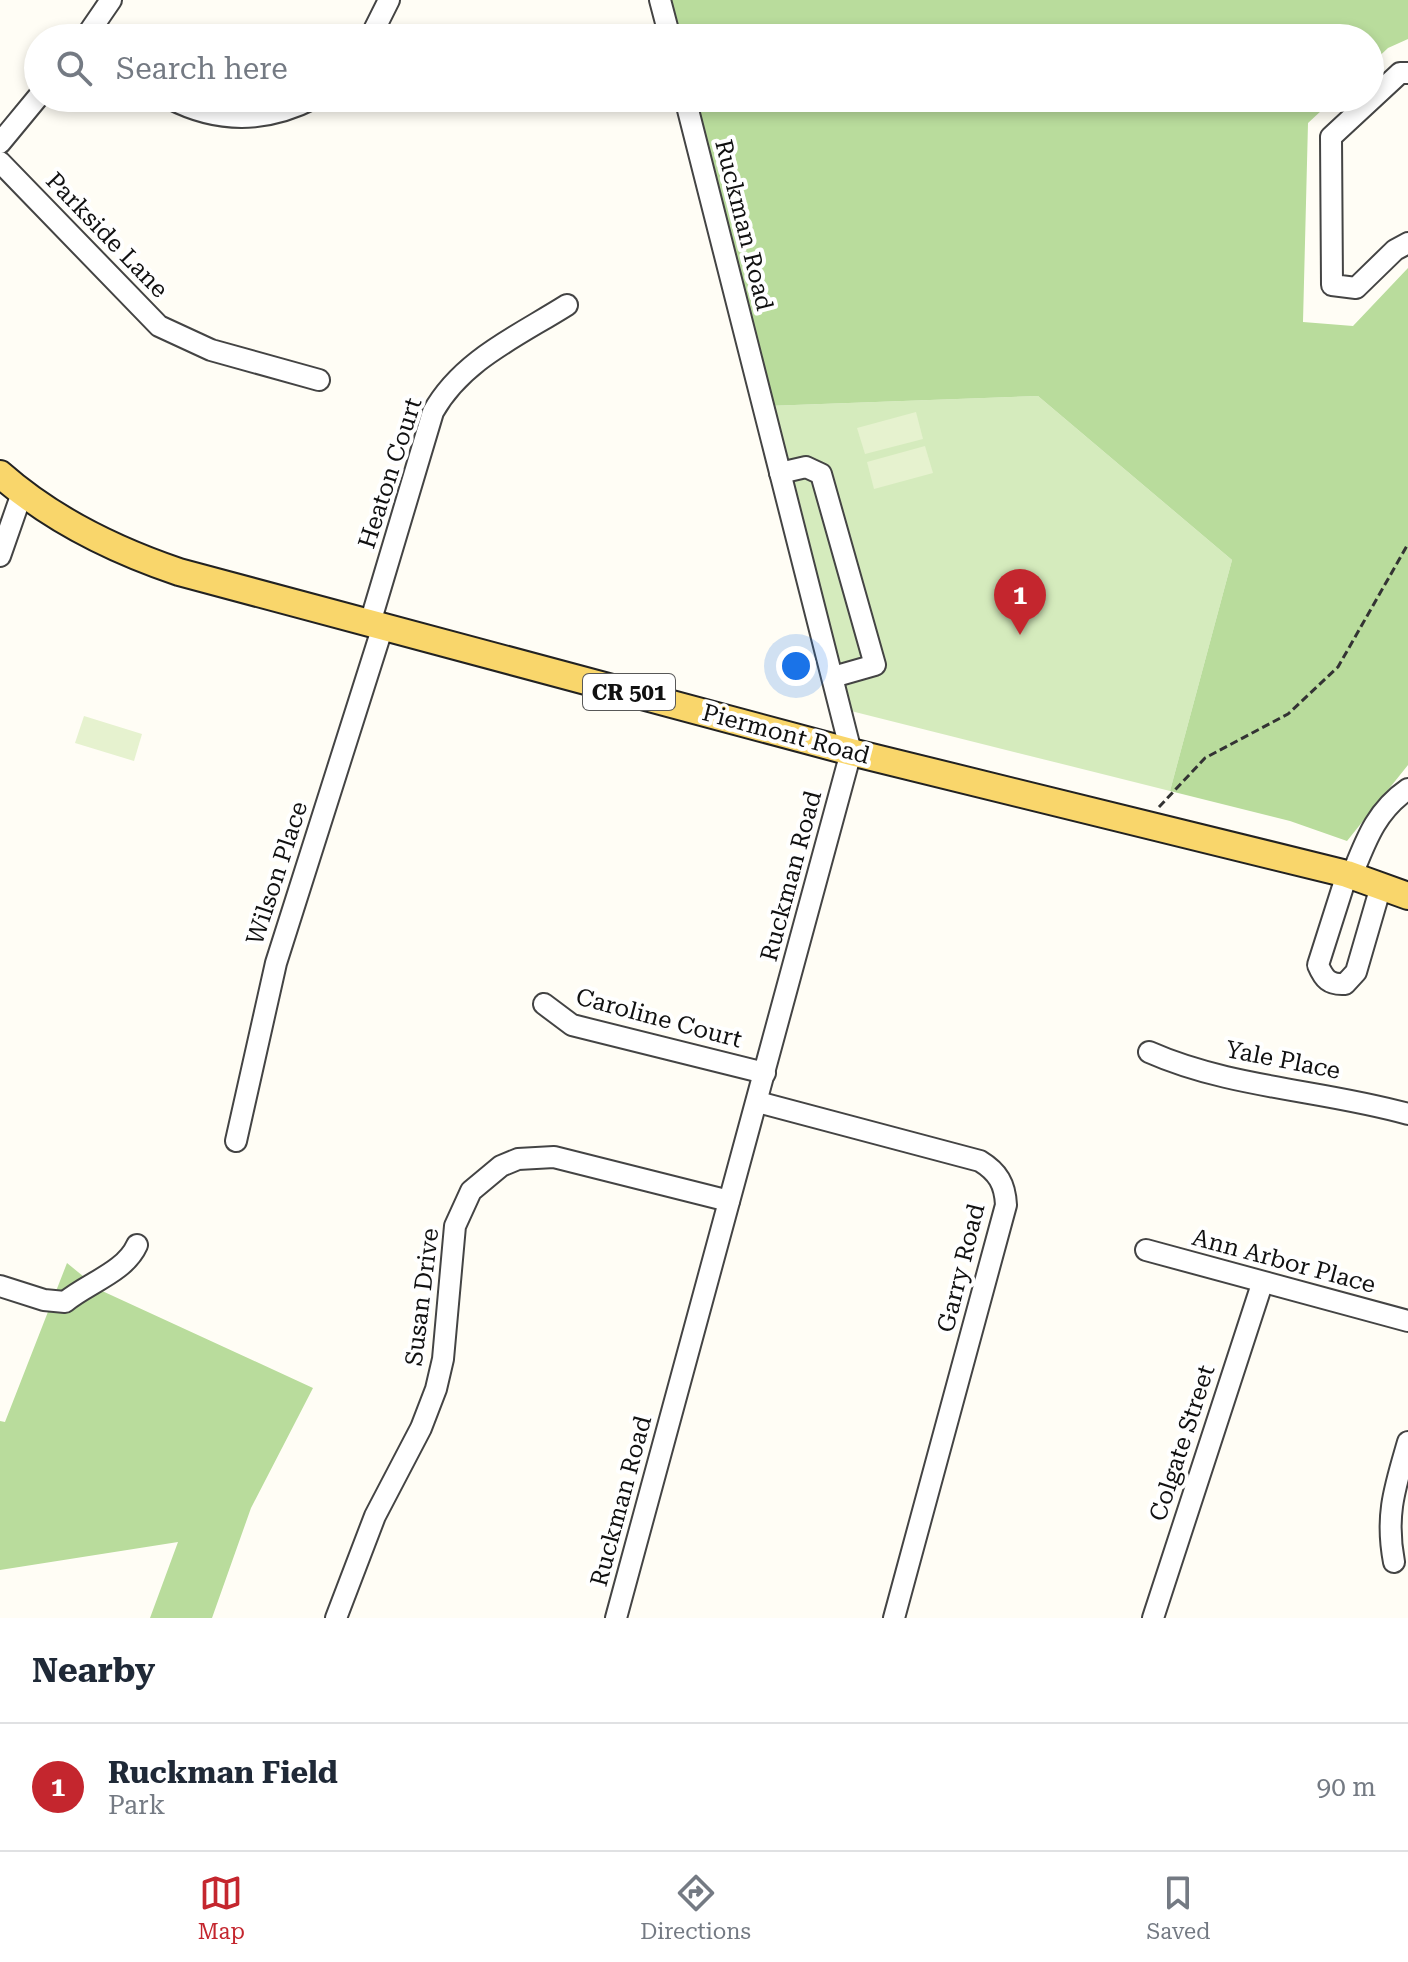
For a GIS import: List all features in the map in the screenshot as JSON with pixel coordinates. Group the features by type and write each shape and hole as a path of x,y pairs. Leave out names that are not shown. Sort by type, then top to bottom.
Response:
{"main road":[{"name":"Piermont Road","path":"0,474 65,522 149,562 851,752 1350,874 1408,896"}],"street":[{"path":"95,24 111,0"},
{"path":"377,24 389,0"},
{"path":"660,0 666,24"},
{"path":"1384,88 1400,73 1408,73"},
{"path":"0,143 26,112"},
{"path":"204,112 236,118 274,112"},
{"name":"Ruckman Road","path":"616,1618 851,752 689,112"},
{"path":"1358,112 1331,137 1332,285 1356,288 1395,250 1408,243"},
{"name":"Parkside Lane","path":"0,162 159,326 211,350 319,380"},
{"name":"Heaton Court","path":"376,624 433,412 444,392 480,359 567,305"},
{"path":"780,473 806,467 821,474 875,665 833,677"},
{"path":"0,556 22,493"},
{"name":"Wilson Place","path":"236,1141 276,963 376,624"},
{"path":"1381,886 1356,972 1345,984 1334,985 1325,979 1318,965 1350,874 1372,824 1389,801 1408,789"},
{"name":"Caroline Court","path":"544,1004 572,1025 765,1073"},
{"name":"Yale Place","path":"1149,1052 1181,1066 1366,1102 1408,1114"},
{"name":"Garry Road","path":"758,1102 980,1161 1001,1179 1005,1192 1006,1205 894,1618"},
{"name":"Susan Drive","path":"336,1618 375,1516 421,1428 436,1389 443,1359 455,1226 471,1191 501,1166 527,1158 554,1157 729,1201"},
{"path":"0,1286 44,1300 65,1302 89,1283 130,1261 137,1245"},
{"name":"Ann Arbor Place","path":"1146,1250 1262,1284 1408,1321"},
{"name":"Colgate Street","path":"1153,1618 1262,1284"},
{"path":"1394,1562 1388,1529 1408,1442"}],"path":[{"path":"1144,824 1205,758 1288,714 1338,667 1408,544"}],"green space":[{"path":"659,0 1408,0 1408,39 1384,52 1384,24 665,24"},
{"path":"689,112 1320,112 1308,123 1303,322 1353,326 1408,268 1408,765 1347,841 1290,821 1170,791 1232,560 1038,396 767,406"},
{"path":"1038,396 1232,560 1170,791 847,710 767,406"},
{"path":"916,412 923,439 865,454 857,428"},
{"path":"925,446 933,473 874,489 867,462"},
{"path":"84,716 142,734 134,761 75,743"},
{"path":"67,1263 100,1290 313,1388 251,1508 212,1618 150,1618 178,1542 0,1570 0,1421 5,1422"}],"place":[{"name":"Ruckman Field","path":"1020,635"}]}
